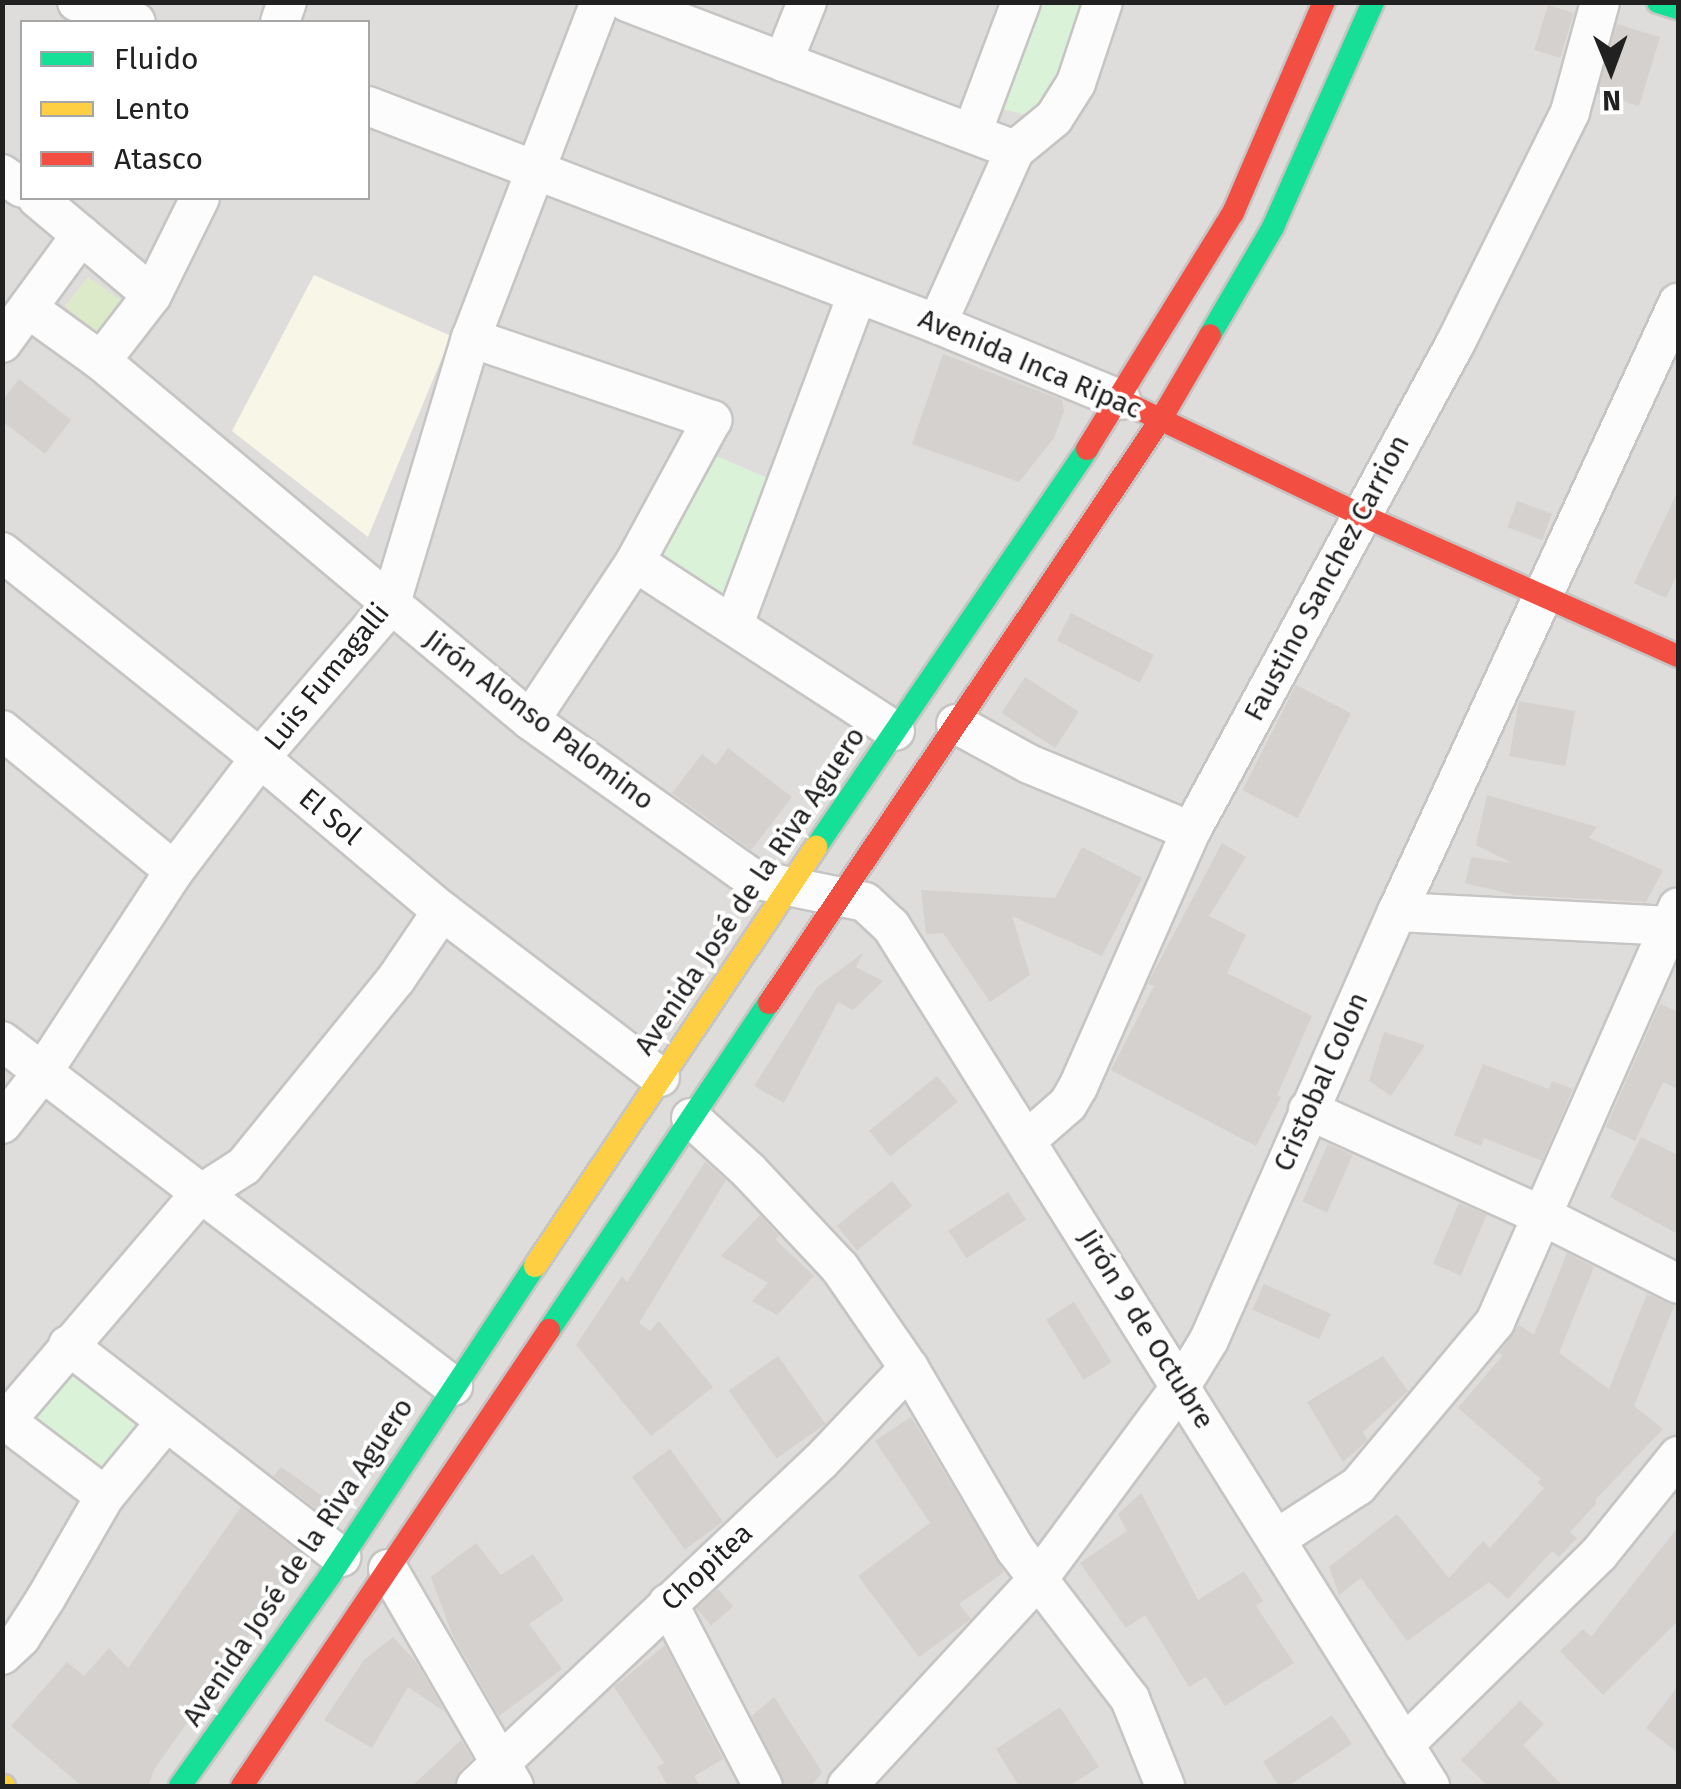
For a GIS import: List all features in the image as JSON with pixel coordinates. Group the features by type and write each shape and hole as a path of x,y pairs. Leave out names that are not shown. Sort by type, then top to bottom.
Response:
{"main road":[{"name":"Avenida José de la Riva Aguero","path":"180,1786 342,1557 660,1077 1121,400 1233,212 1324,2"},
{"path":"242,1786 1162,419 1273,228 1373,2"},
{"path":"1658,2 1678,8"},
{"name":"Avenida Inca Ripac","path":"1121,400 1360,514 1678,656"}],"street":[{"path":"78,2 130,20"},
{"name":"Luis Fumagalli","path":"2,1124 42,1074 174,871 260,758 390,606 471,338 600,2"},
{"path":"627,2 1015,150"},
{"path":"783,62 806,2"},
{"path":"972,134 1021,2"},
{"path":"938,324 1015,150 1054,118 1076,83 1103,2"},
{"name":"Faustino Sanchez Carrion","path":"1028,1139 1068,1104 1078,1088 1191,831 1455,344 1570,112 1600,2"},
{"name":"Avenida Inca Ripac","path":"370,107 938,324 1121,400"},
{"path":"39,200 152,294"},
{"path":"100,361 152,294 199,200"},
{"path":"2,342 81,235"},
{"path":"734,624 857,295"},
{"name":"Cristobal Colon","path":"847,1786 1040,1578 1181,1386 1208,1340 1397,912 1678,303"},
{"name":"Jirón Alonso Palomino","path":"29,309 100,361 530,720 753,879 840,895"},
{"path":"471,338 712,420 635,562 530,720"},
{"name":"El Sol","path":"2,552 260,758 442,911 660,1077"},
{"path":"635,562 896,730"},
{"path":"956,724 1028,764 1191,831"},
{"path":"2,730 174,871"},
{"name":"Jirón 9 de Octubre","path":"840,895 865,902 891,926 1430,1786"},
{"path":"104,1496 6,1421 199,1194 244,1166 396,980 442,911"},
{"path":"1276,1539 1358,1486 1495,1322 1676,919 1397,912"},
{"path":"2,1041 453,1386"},
{"path":"1308,1110 1541,1215 1673,1269"},
{"path":"690,1118 749,1170 840,1268 909,1368 1015,1549 1130,1699 1166,1786"},
{"path":"68,1345 342,1557"},
{"name":"Chopitea","path":"497,1778 668,1603 821,1461 909,1368"},
{"path":"2,1655 21,1638 104,1496 165,1423"},
{"path":"1404,1744 1599,1554 1678,1456"},
{"path":"388,1569 497,1778"},
{"path":"668,1603 764,1786"}],"shaded area":[{"path":"3,3 1678,3 1678,1786 3,1786"},
{"path":"314,275 451,336 368,537 232,431"}],"green space":[{"path":"1029,3 1087,3 1058,84 1027,115 990,106"},
{"path":"88,277 122,301 100,336 65,306"},
{"path":"707,452 777,482 729,603 655,560"},
{"path":"65,1361 148,1424 105,1480 22,1418"}],"building":[{"path":"1548,5 1574,13 1560,58 1534,50"},
{"path":"1617,24 1660,37 1639,106 1596,93"},
{"path":"943,354 1062,400 1064,411 1054,438 1019,482 912,444"},
{"path":"19,379 71,420 45,454 2,421 2,401"},
{"path":"1678,491 1678,573 1666,598 1634,583"},
{"path":"1517,501 1552,514 1542,540 1507,527"},
{"path":"1071,613 1154,655 1140,683 1057,641"},
{"path":"1025,677 1079,712 1055,748 1002,713"},
{"path":"1296,685 1351,713 1298,818 1242,790"},
{"path":"1519,701 1575,711 1565,766 1509,756"},
{"path":"728,748 792,797 751,850 672,793 702,754 716,765"},
{"path":"1487,795 1597,827 1589,838 1663,870 1646,902 1515,895 1465,883 1471,857 1512,863 1476,845"},
{"path":"1222,843 1246,857 1209,916 1246,935 1227,973 1312,1016 1277,1095 1281,1097 1256,1146 1111,1070 1154,986 1148,984 1150,979"},
{"path":"1082,847 1142,878 1102,956 1012,916 1030,975 990,1002 943,933 926,934 921,890 1055,898"},
{"path":"863,953 856,967 883,981 853,1010 838,1002 784,1103 754,1086 817,987"},
{"path":"1660,1004 1678,1012 1678,1089 1663,1082 1635,1141 1606,1127"},
{"path":"1384,1032 1425,1045 1391,1096 1369,1081"},
{"path":"1483,1064 1549,1089 1552,1081 1573,1089 1542,1161 1484,1138 1481,1146 1454,1135"},
{"path":"937,1076 958,1102 890,1156 869,1131"},
{"path":"1641,1137 1678,1155 1678,1234 1610,1197"},
{"path":"1328,1144 1353,1155 1327,1213 1302,1202"},
{"path":"705,1162 726,1180 639,1323 650,1331 659,1321 713,1387 651,1436 576,1345 622,1276 627,1282"},
{"path":"892,1181 912,1206 857,1251 837,1226"},
{"path":"1008,1192 1026,1220 966,1258 948,1231"},
{"path":"1459,1203 1487,1215 1461,1275 1433,1264"},
{"path":"760,1215 779,1236 775,1239 814,1276 777,1315 752,1301 768,1283 721,1256"},
{"path":"1567,1253 1594,1267 1559,1353 1609,1389 1647,1294 1674,1306 1634,1406 1663,1429 1595,1500 1597,1503 1570,1532 1577,1538 1559,1557 1552,1551 1508,1599 1489,1582 1407,1641 1361,1578 1339,1595 1329,1567 1397,1514 1449,1578 1483,1541 1490,1548 1544,1488 1537,1482 1541,1479 1458,1408 1503,1355 1499,1353 1519,1325 1534,1335"},
{"path":"1264,1284 1331,1314 1319,1339 1253,1310"},
{"path":"1074,1302 1112,1362 1084,1380 1046,1319"},
{"path":"778,1356 826,1424 776,1458 729,1390"},
{"path":"1383,1356 1408,1391 1363,1432 1368,1440 1343,1462 1307,1402"},
{"path":"911,1417 1004,1572 959,1604 971,1619 919,1657 858,1576 930,1523 875,1441"},
{"path":"670,1449 723,1522 685,1549 632,1477"},
{"path":"281,1467 338,1507 330,1520 274,1476"},
{"path":"1141,1493 1198,1600 1244,1571 1263,1601 1256,1606 1294,1663 1225,1706 1206,1677 1189,1687 1145,1615 1126,1628 1080,1563 1127,1531 1118,1514"},
{"path":"241,1507 305,1557 155,1768 148,1786 82,1786 11,1726 67,1662 84,1676 109,1648 128,1668"},
{"path":"1678,1527 1678,1621 1603,1695 1560,1651 1583,1629 1591,1637"},
{"path":"476,1543 501,1575 533,1554 564,1600 529,1624 562,1669 499,1716 452,1634 431,1577"},
{"path":"718,1589 733,1606 711,1625 696,1608"},
{"path":"393,1637 416,1662 445,1712 408,1687 372,1748 324,1720 364,1660"},
{"path":"665,1645 723,1759 694,1776 700,1786 668,1786 657,1767 664,1763 614,1687"},
{"path":"1678,1686 1678,1753 1646,1728"},
{"path":"774,1697 822,1772 811,1786 785,1786 752,1716"},
{"path":"1520,1701 1544,1724 1523,1745 1563,1786 1488,1786 1461,1760"},
{"path":"1060,1707 1099,1767 1069,1786 1019,1786 996,1749"},
{"path":"1332,1715 1352,1744 1288,1786 1279,1786 1263,1762"},
{"path":"461,1740 472,1759 460,1770 454,1786 412,1786"}],"traffic: fast":[{"path":"1210,335 1273,227 1373,2"},
{"path":"1658,2 1678,8"},
{"path":"816,847 1087,449"},
{"path":"549,1330 769,1003"},
{"path":"180,1786 331,1574 535,1266"}],"traffic: slow":[{"path":"535,1266 816,847"}],"traffic: jam":[{"path":"1087,449 1233,213 1324,2"},
{"path":"769,1003 1161,419 1210,335"},
{"path":"1122,401 1359,514 1678,656"},
{"path":"242,1786 549,1330"}]}
